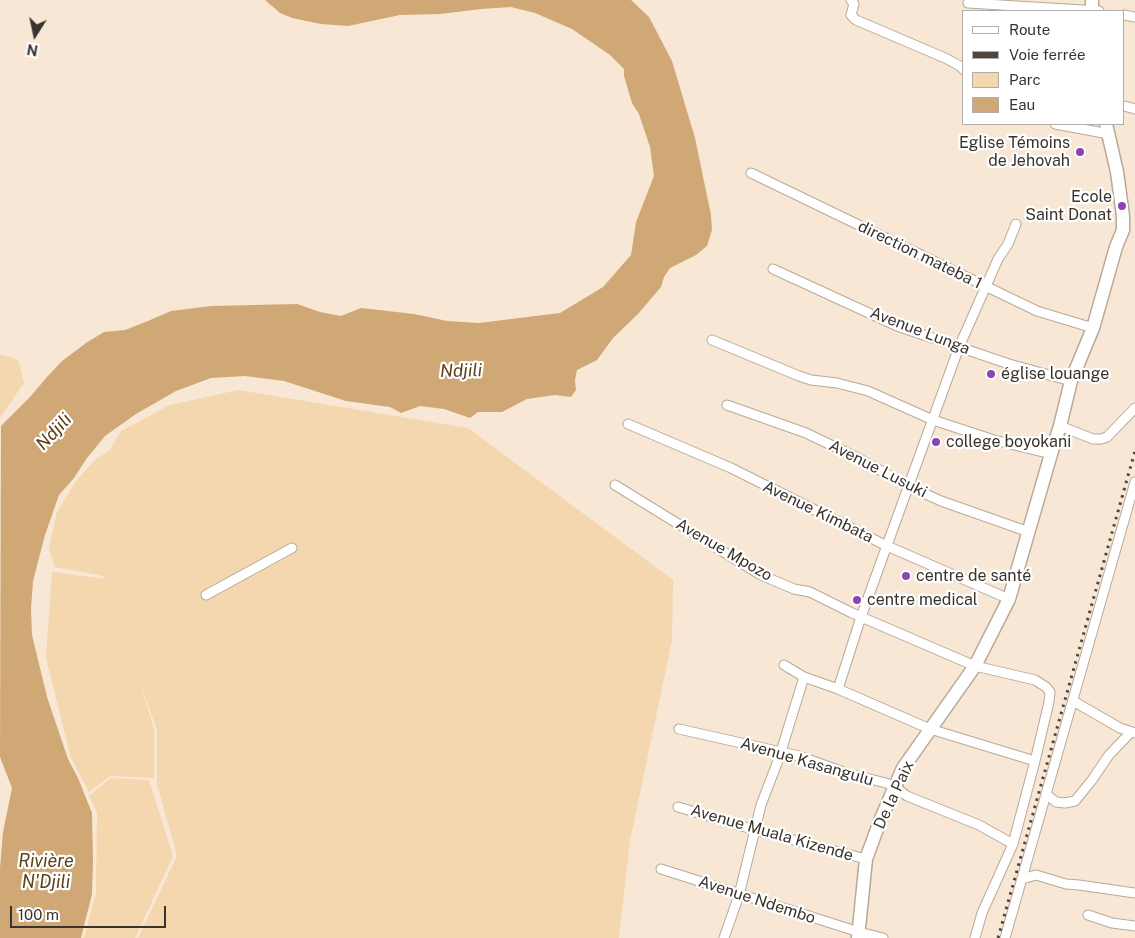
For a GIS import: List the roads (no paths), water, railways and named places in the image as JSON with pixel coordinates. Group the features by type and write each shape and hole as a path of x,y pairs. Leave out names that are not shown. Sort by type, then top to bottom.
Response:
{"street":[{"path":"854,1 850,15 856,20 945,58 962,68"},
{"path":"968,3 1094,8"},
{"path":"1066,125 1108,129"},
{"name":"De la Paix","path":"858,935 866,859 895,787 904,768 975,666 1009,599 1060,426 1071,381 1093,328 1123,230 1117,172 1108,129"},
{"name":"direction mateba 1","path":"751,173 1038,311 1093,328"},
{"path":"838,689 861,617 959,347 998,259 1008,244 1016,224"},
{"name":"Avenue Lunga","path":"773,269 897,326 1009,364 1071,381"},
{"path":"712,340 799,376 868,391 933,420 994,440 1051,454"},
{"name":"Avenue Lusuki","path":"726,405 822,440 908,486 941,501 1029,532"},
{"path":"1060,426 1093,439 1102,440 1135,408"},
{"name":"Avenue Kimbata","path":"628,424 731,468 888,546 1009,599"},
{"path":"1005,938 1135,482"},
{"name":"Avenue Mpozo","path":"615,485 761,575 794,589 810,592 861,617 975,666 1035,680 1046,687 1050,692 1049,702 1035,761"},
{"path":"206,595 292,548"},
{"path":"784,665 804,677 838,689 930,730 1035,761 1012,844 982,913 975,938"},
{"path":"724,938 739,895 761,805 804,677"},
{"path":"1046,794 1056,802 1065,804 1075,801 1110,755 1133,733 1120,728 1073,701"},
{"name":"Avenue Kasangulu","path":"679,729 799,756 849,774 895,787 907,796 979,825 1012,844"},
{"name":"Avenue Muala Kizende","path":"678,807 755,830 866,859"},
{"name":"Avenue Ndembo","path":"661,869 858,935 883,938"},
{"path":"1022,879 1036,875 1066,884 1135,893"},
{"path":"1088,915 1112,923 1135,926"}],"water":[{"path":"265,0 631,0 649,17 672,61 695,138 711,215 712,230 707,246 696,255 670,268 664,277 661,287 638,314 613,338 597,360 577,370 576,390 571,397 555,395 527,399 502,412 478,412 470,418 444,409 420,406 401,413 390,407 346,401 284,381 245,376 211,378 176,391 136,414 105,436 59,495 45,535 33,581 31,609 32,635 47,697 68,759 92,813 92,894 81,938 0,938 0,868 3,832 12,788 0,757 1,426 62,361 86,343 104,332 125,330 171,311 211,306 297,304 320,312 341,316 361,308 414,314 447,321 479,323 560,313 603,287 631,255 636,222 654,176 650,147 639,114 632,103 624,76 624,69 610,55 572,29 535,13 511,7 440,14 400,15 348,26 321,24 292,18 280,13"}],"railway":[{"path":"998,938 1135,451"}],"place":[{"name":"Eglise Témoins de Jehovah","path":"1080,152"},
{"name":"Ecole Saint Donat","path":"1122,206"},
{"name":"église louange","path":"991,374"},
{"name":"college boyokani","path":"936,442"},
{"name":"centre de santé","path":"906,576"},
{"name":"centre medical","path":"857,600"}],"water label":[{"name":"Ndjili","path":"461,371"},
{"name":"Ndjili","path":"54,432"},
{"name":"Rivière N'Djili","path":"46,871"}]}
